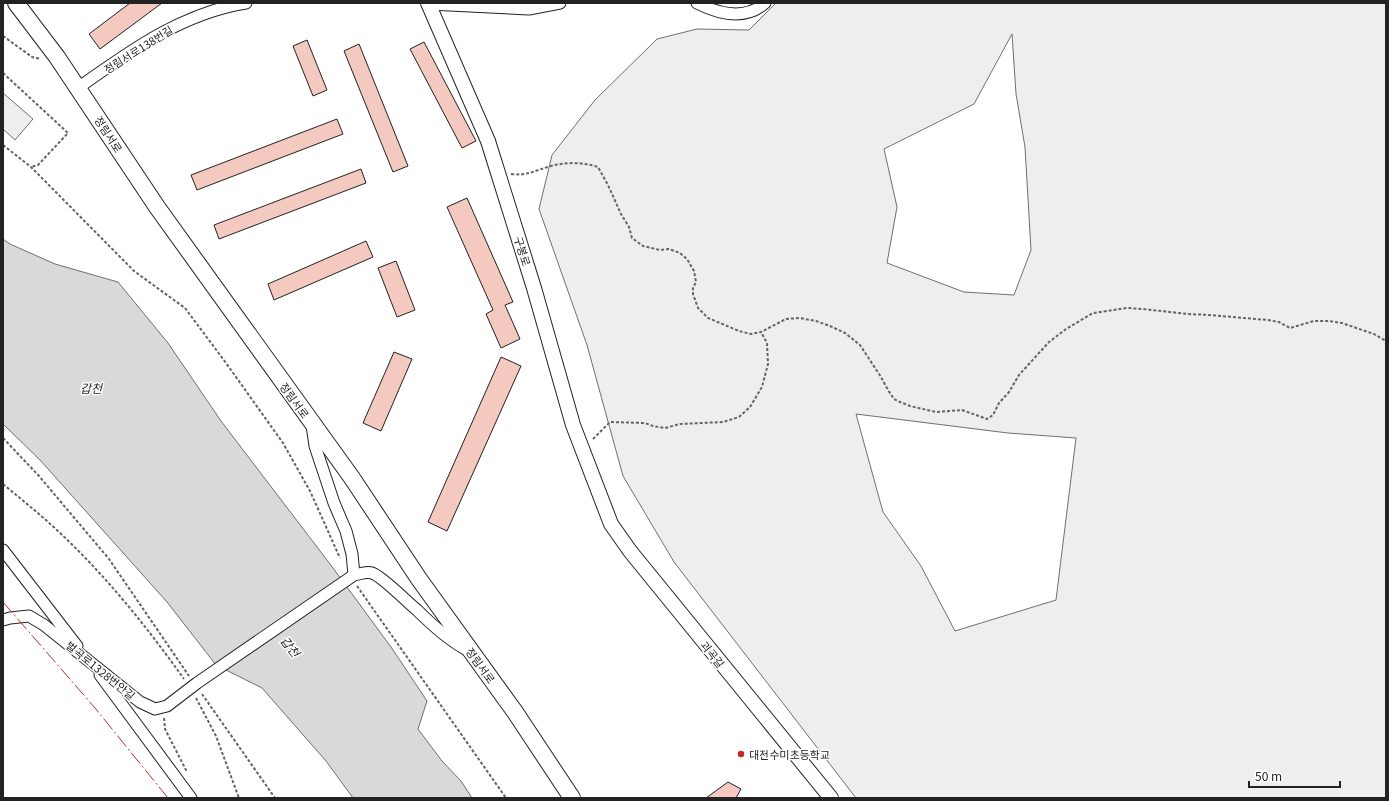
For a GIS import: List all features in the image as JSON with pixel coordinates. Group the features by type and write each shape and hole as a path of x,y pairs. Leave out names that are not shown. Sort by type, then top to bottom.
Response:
{"main road":[{"name":"정림서로","path":"16,3 57,57 157,207 352,478 419,578 515,712 572,798"}],"street":[{"name":"정림서로138번길","path":"78,88 128,52 166,29 229,6 246,3"},
{"path":"429,4 529,9 560,3"},
{"path":"698,3 725,13 744,14 760,7 765,3"},
{"name":"구봉로","path":"429,4 488,140 534,288 573,425 603,505"},
{"path":"311,423 315,446 352,554 351,578"},
{"name":"괴곡길","path":"603,505 611,524 630,552 831,798"},
{"path":"3,550 88,660 191,798"},
{"path":"167,706 194,685 351,578 367,572 373,573 459,646 472,653"},
{"name":"벌곡로1328번안길","path":"3,620 29,616 44,625 140,702 155,709 167,706"}],"path":[{"path":"3,36 32,57 43,59 57,57"},
{"path":"3,74 68,133 38,165 31,168"},
{"path":"3,145 31,168 134,271 186,308 283,443 310,490 340,558"},
{"path":"496,166 511,174 520,175 532,173 549,166 560,164 587,163 598,167 629,227 632,238 643,246 660,250 669,249 680,253 687,259 694,271 696,282 693,288 693,294 698,308 708,318 739,332 751,334 761,332 786,319 799,318 816,321 830,326 845,333 860,345 894,398 910,406 936,412 962,410 986,419 993,415 999,403 1010,392 1019,375 1049,342 1066,329 1093,313 1127,308 1143,309 1268,320 1279,322 1290,328 1314,322 1329,321 1342,323 1374,334 1386,341"},
{"path":"582,450 610,422 644,423 664,428 680,424 723,422 739,417 750,407 762,387 768,364 767,343 761,332"},
{"path":"3,438 39,476 109,559 194,685 275,798"},
{"path":"3,484 60,532 92,565 117,592 194,685 216,736 239,798"},
{"path":"351,578 506,798"},
{"path":"167,706 164,716 165,729 188,773"}],"shaded area":[{"path":"776,3 1386,3 1386,798 856,798 674,562 623,476 587,345 539,209 552,155 595,100 657,39 697,29 749,30","holes":["1012,34 1016,94 1025,147 1031,250 1014,295 964,292 887,263 897,207 884,149 974,104","856,414 1008,433 1076,438 1056,600 955,631 921,566 883,512"]},
{"path":"3,93 33,119 15,140 3,129"}],"water":[{"name":"갑천","path":"3,239 10,244 55,264 118,282 168,343 221,421 391,647 427,701 418,729 442,761 461,781 472,798 353,798 326,761 262,688 216,665 167,602 40,460 3,424"}],"building":[{"path":"130,3 162,3 100,49 89,34"},
{"path":"307,40 327,90 313,96 293,46"},
{"path":"424,42 476,141 462,148 410,49"},
{"path":"359,44 408,166 393,172 344,51"},
{"path":"337,119 343,134 197,190 191,175"},
{"path":"361,169 366,183 219,239 214,225"},
{"path":"467,198 513,302 505,305 520,339 501,348 486,314 493,310 447,207"},
{"path":"366,241 373,257 274,300 268,284"},
{"path":"396,261 415,310 397,317 378,268"},
{"path":"394,352 412,359 381,431 363,423"},
{"path":"501,357 521,366 447,531 428,522"},
{"path":"728,782 741,789 736,798 706,798"}],"power":[{"path":"3,602 95,708 168,798"}],"place":[{"name":"대전수미초등학교","path":"741,754"}]}
